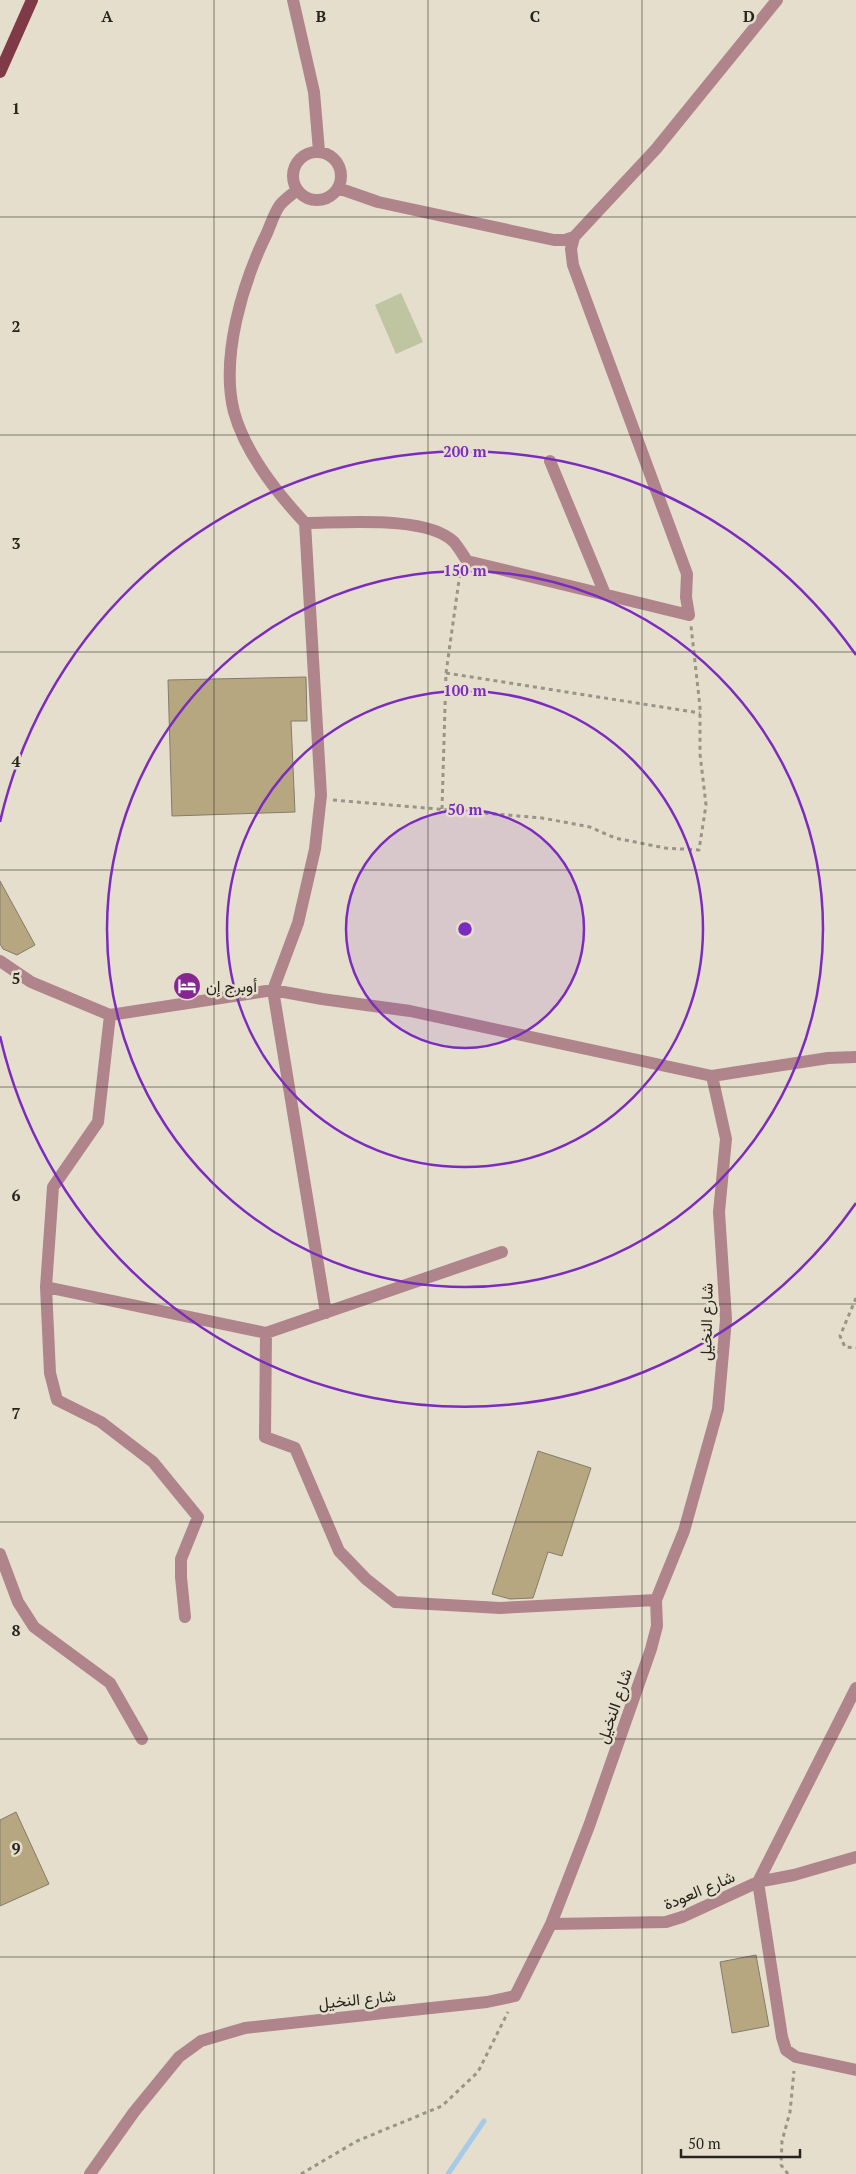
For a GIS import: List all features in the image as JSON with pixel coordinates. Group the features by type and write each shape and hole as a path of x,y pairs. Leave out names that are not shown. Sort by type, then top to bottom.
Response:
{"main road":[{"path":"0,72 32,0"}],"street":[{"path":"294,0 314,92 319,151"},
{"path":"338,188 378,202 554,240 565,240 574,236 656,149 777,0"},
{"path":"319,151 333,158 338,164 341,180 333,195 318,201 303,196 297,190 292,175 294,167 304,155 319,151"},
{"path":"297,190 280,204 253,261 240,300 233,336 230,387 234,413 247,442 261,467 282,496 306,523 320,799 315,849 298,923 272,990 326,1313"},
{"path":"306,523 409,524 432,530 453,541 467,562 689,615 686,597 688,587 687,574 573,265 571,249 574,236"},
{"path":"550,461 605,594"},
{"path":"0,960 31,982 110,1015 272,990 322,1000 410,1011 712,1076 828,1058 856,1057"},
{"path":"110,1015 98,1122 53,1187 46,1287 50,1373 58,1400 101,1422 153,1462 198,1517 181,1559 185,1617"},
{"name":"شارع النخيل","path":"90,2174 134,2112 179,2056 201,2041 245,2028 487,2002 516,1996 551,1924 589,1826 651,1649 657,1626 656,1600 684,1531 713,1434 719,1401 726,1319 719,1212 726,1139 712,1076"},
{"path":"46,1287 266,1333 502,1252"},
{"path":"266,1333 265,1437 295,1448 339,1551 366,1579 395,1602 500,1608 656,1600"},
{"path":"0,1554 18,1602 34,1626 110,1682 142,1739"},
{"path":"856,1688 758,1882 782,2037 786,2050 796,2056 856,2070"},
{"name":"شارع العودة","path":"551,1924 666,1922 682,1918 758,1882 794,1875 856,1857"}],"path":[{"path":"442,809 446,674 463,555"},
{"path":"320,799 542,818 590,827 615,838 648,845 699,850 706,805 700,754 700,713 689,615"},
{"path":"446,674 700,713"},
{"path":"856,1298 840,1336 845,1347 856,1348"},
{"path":"301,2174 357,2140 442,2106 478,2072 516,1996"},
{"path":"788,2174 781,2164 782,2141 790,2112 796,2056"}],"green space":[{"path":"401,293 423,342 396,354 375,305"}],"building":[{"path":"306,677 307,721 291,721 295,812 172,816 168,680"},
{"path":"0,881 35,945 17,955 3,949 0,944"},
{"path":"538,1451 591,1468 562,1556 548,1552 533,1598 510,1599 492,1594"},
{"path":"16,1812 49,1884 0,1906 0,1820"},
{"path":"756,1955 769,2026 732,2033 720,1962"}],"waterway":[{"path":"448,2174 484,2121"}],"place":[{"name":"أوبرج إن","path":"187,986"}]}
